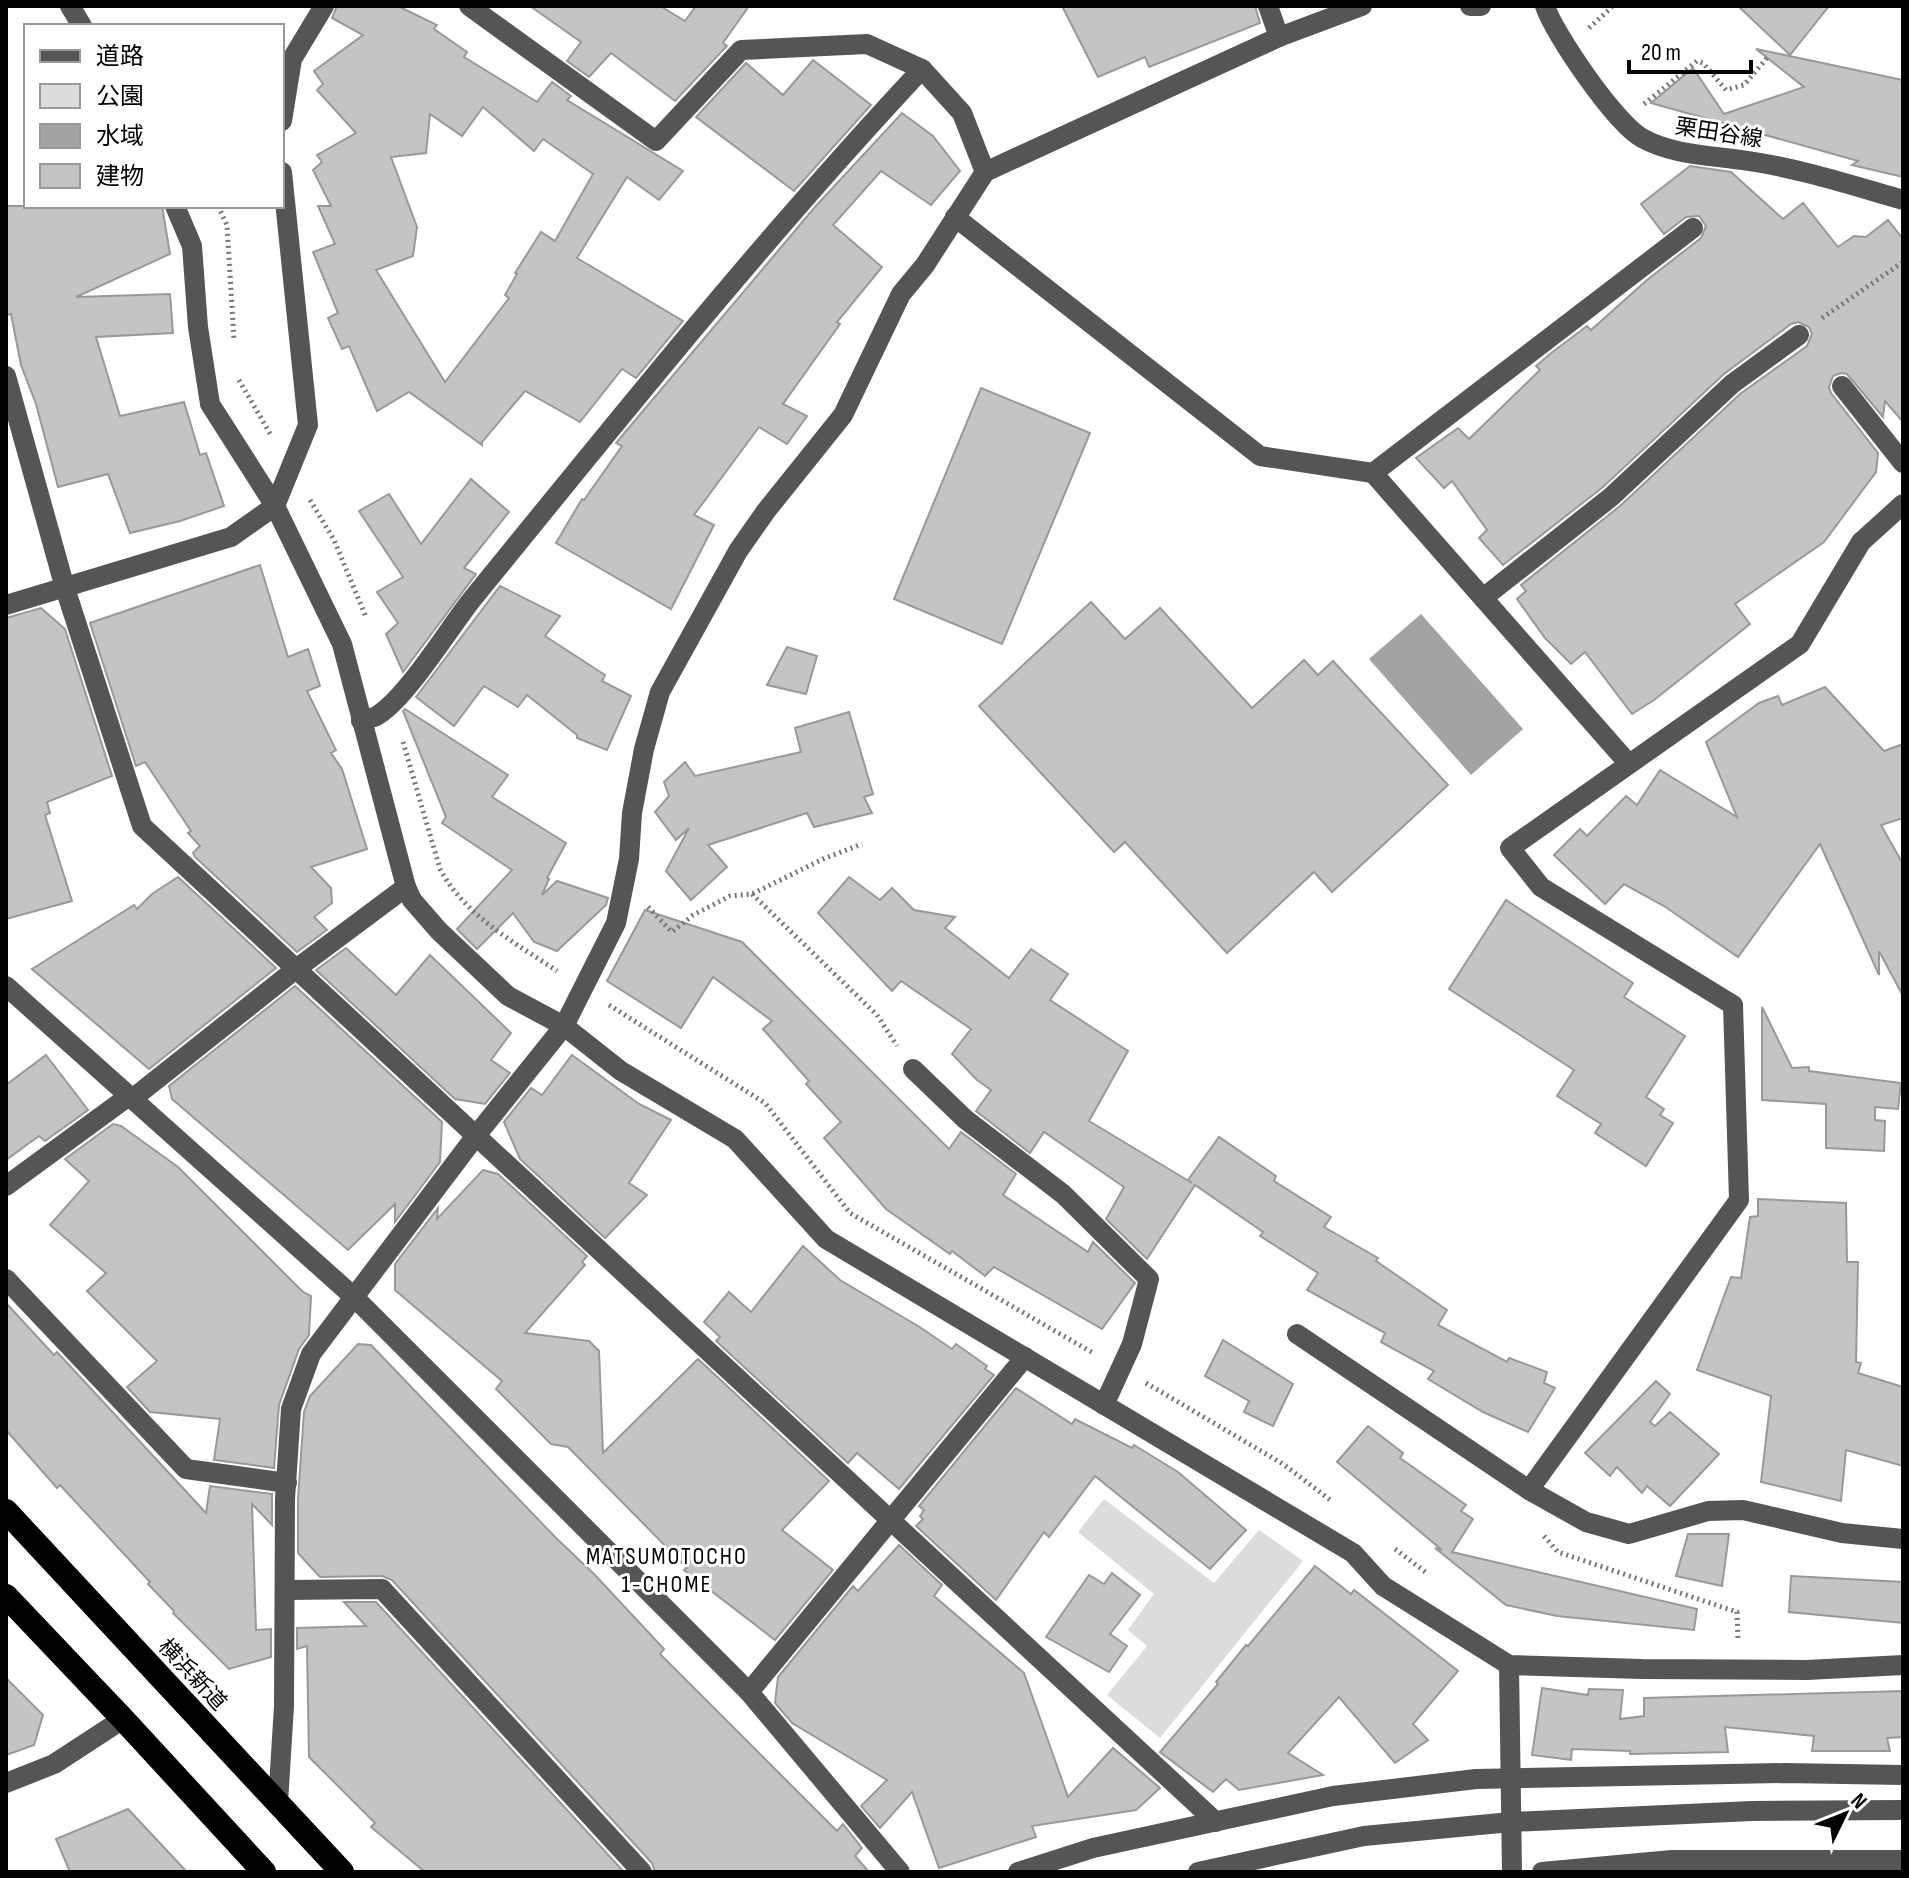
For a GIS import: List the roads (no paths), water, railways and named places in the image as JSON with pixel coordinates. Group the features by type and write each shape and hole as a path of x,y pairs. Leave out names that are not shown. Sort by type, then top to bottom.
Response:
{"highway":[{"name":"横浜新道","path":"6,1511 342,1872"},
{"path":"6,1596 264,1872"}],"street":[{"path":"70,6 81,24"},
{"path":"284,109 292,59 324,6"},
{"path":"469,6 656,141 741,50 867,44 922,69 962,113 985,172"},
{"path":"1268,6 1279,37"},
{"path":"278,1803 291,1409 311,1354 475,1137 564,1026 616,923 629,859 632,813 644,749 660,692 738,551 843,415 901,294 925,265 985,172 1279,37 1362,6"},
{"path":"1470,6 1481,6"},
{"name":"栗田谷線","path":"1545,6 1580,68 1639,137 1671,151 1755,162 1825,177 1903,200"},
{"path":"361,721 378,715 403,691 446,632 675,350 842,154 922,69"},
{"path":"6,605 231,537 275,506 308,425 284,191"},
{"path":"176,208 192,246 198,327 210,404 275,506 342,644 406,887 412,900 439,931 508,996 564,1026 621,1071 735,1139 826,1239 1353,1553 1383,1586 1509,1665 1807,1670 1903,1665"},
{"path":"955,217 1260,456 1373,473 1629,764"},
{"path":"1373,473 1693,228"},
{"path":"1483,598 1611,497 1732,384 1799,335"},
{"path":"6,376 65,588 142,826 1216,1822"},
{"path":"1842,386 1903,463"},
{"path":"1529,1490 1739,1200 1733,1005 1541,887 1510,848 1800,644 1861,542 1903,504"},
{"path":"6,1186 130,1098 406,887"},
{"path":"6,986 354,1297 749,1692 900,1872"},
{"path":"913,1069 965,1119 1063,1194 1149,1279 1132,1344 1104,1405"},
{"path":"6,1279 186,1469 287,1483"},
{"path":"1297,1334 1529,1490 1586,1522 1629,1534 1708,1511 1743,1510 1842,1533 1903,1539"},
{"path":"749,1692 1025,1357"},
{"path":"286,1590 382,1589 642,1872"},
{"path":"1509,1665 1512,1872"},
{"path":"6,1783 54,1764 123,1719"},
{"path":"1018,1872 1093,1848 1333,1796 1476,1779 1785,1773 1903,1775"},
{"path":"1198,1872 1364,1836 1511,1822 1752,1811 1903,1810"},
{"path":"1542,1872 1672,1860 1903,1860"}],"water":[{"path":"1421,614 1523,729 1471,775 1369,659"}],"district":[{"name":"MATSUMOTOCHO 1-CHOME","path":"667,1570"}]}
